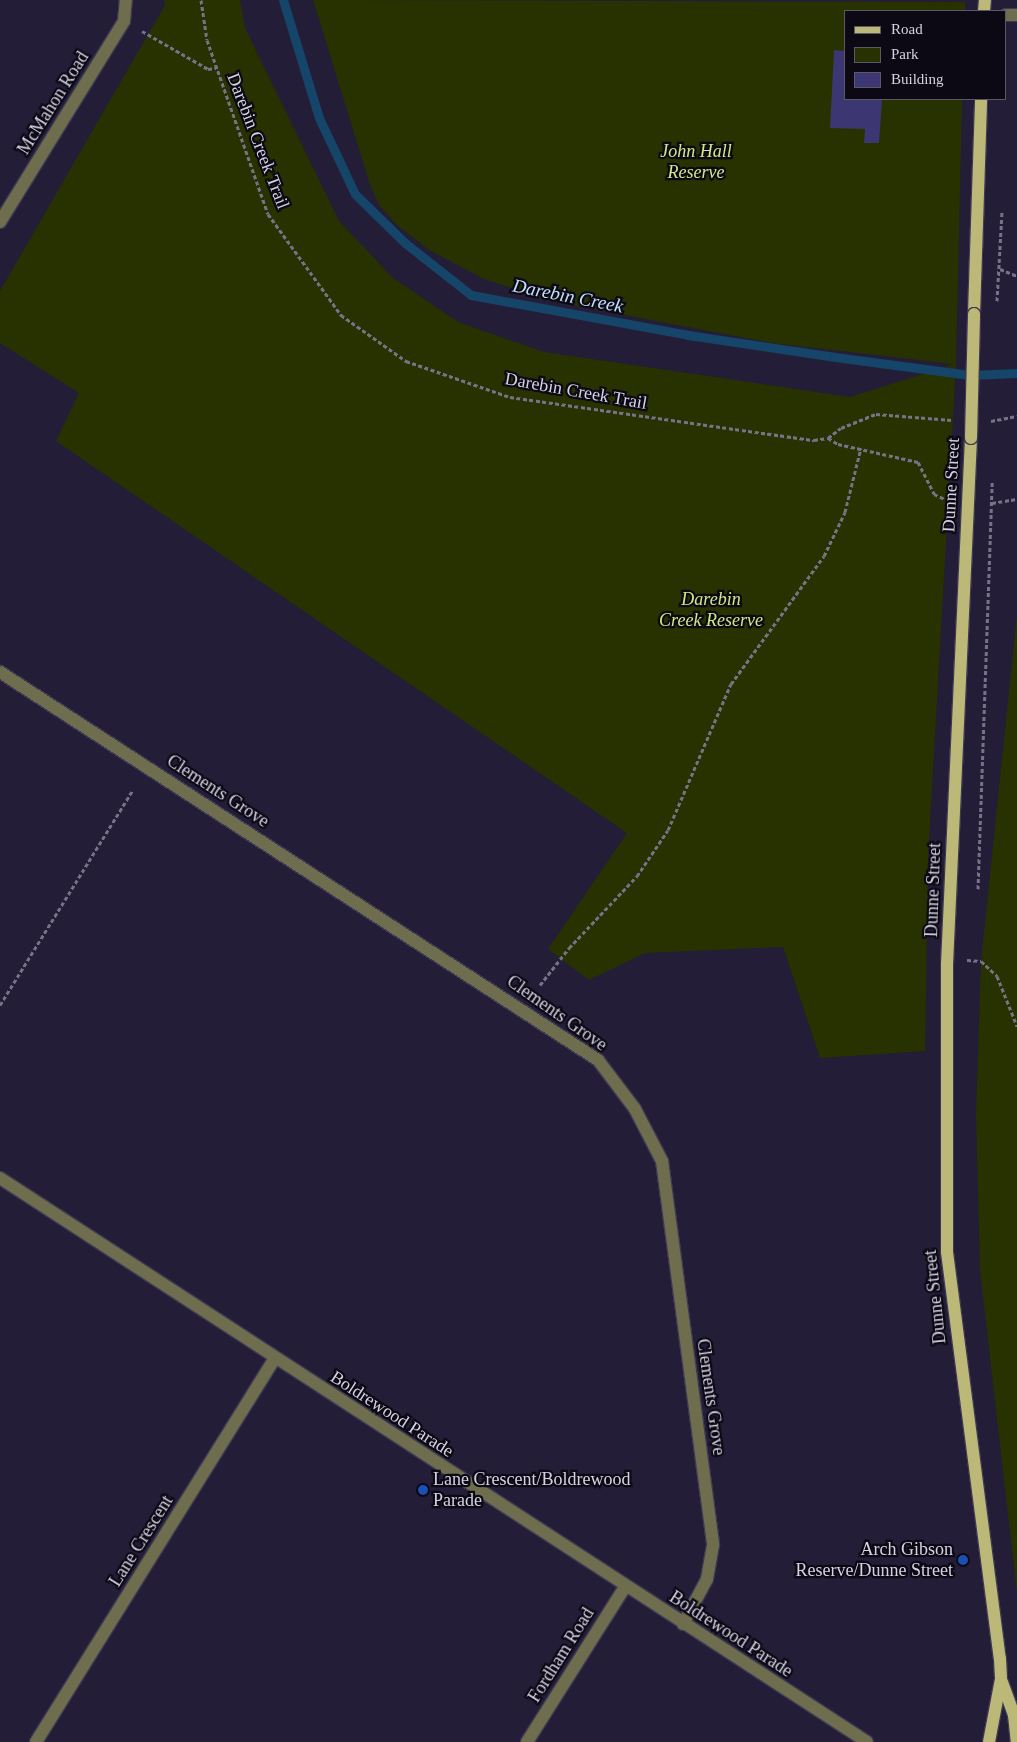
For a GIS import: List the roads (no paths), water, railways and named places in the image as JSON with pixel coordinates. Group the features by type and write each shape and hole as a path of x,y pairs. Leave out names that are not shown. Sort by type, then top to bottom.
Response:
{"main road":[{"name":"Dunne Street","path":"981,100 971,438 947,964 947,1252 1001,1679 1014,1715 1017,1742"},
{"name":"Dunne Street","path":"989,1742 1001,1679"}],"street":[{"name":"McMahon Road","path":"0,222 124,22 126,0"},
{"name":"Clements Grove","path":"0,672 598,1060 635,1108 662,1161 713,1544 707,1579 683,1624"},
{"name":"Boldrewood Parade","path":"0,1178 625,1587 867,1742"},
{"name":"Lane Crescent","path":"36,1742 275,1358"},
{"name":"Fordham Road","path":"527,1742 625,1587"}],"waterway":[{"name":"Darebin Creek","path":"283,0 319,118 355,194 405,243 471,295 688,335 835,357 970,375 1017,373"}],"place":[{"name":"Lane Crescent/Boldrewood Parade","path":"423,1490"},
{"name":"Arch Gibson Reserve/Dunne Street","path":"963,1560"}],"park label":[{"name":"John Hall Reserve","path":"696,162"},
{"name":"Darebin Creek Reserve","path":"711,610"}]}
